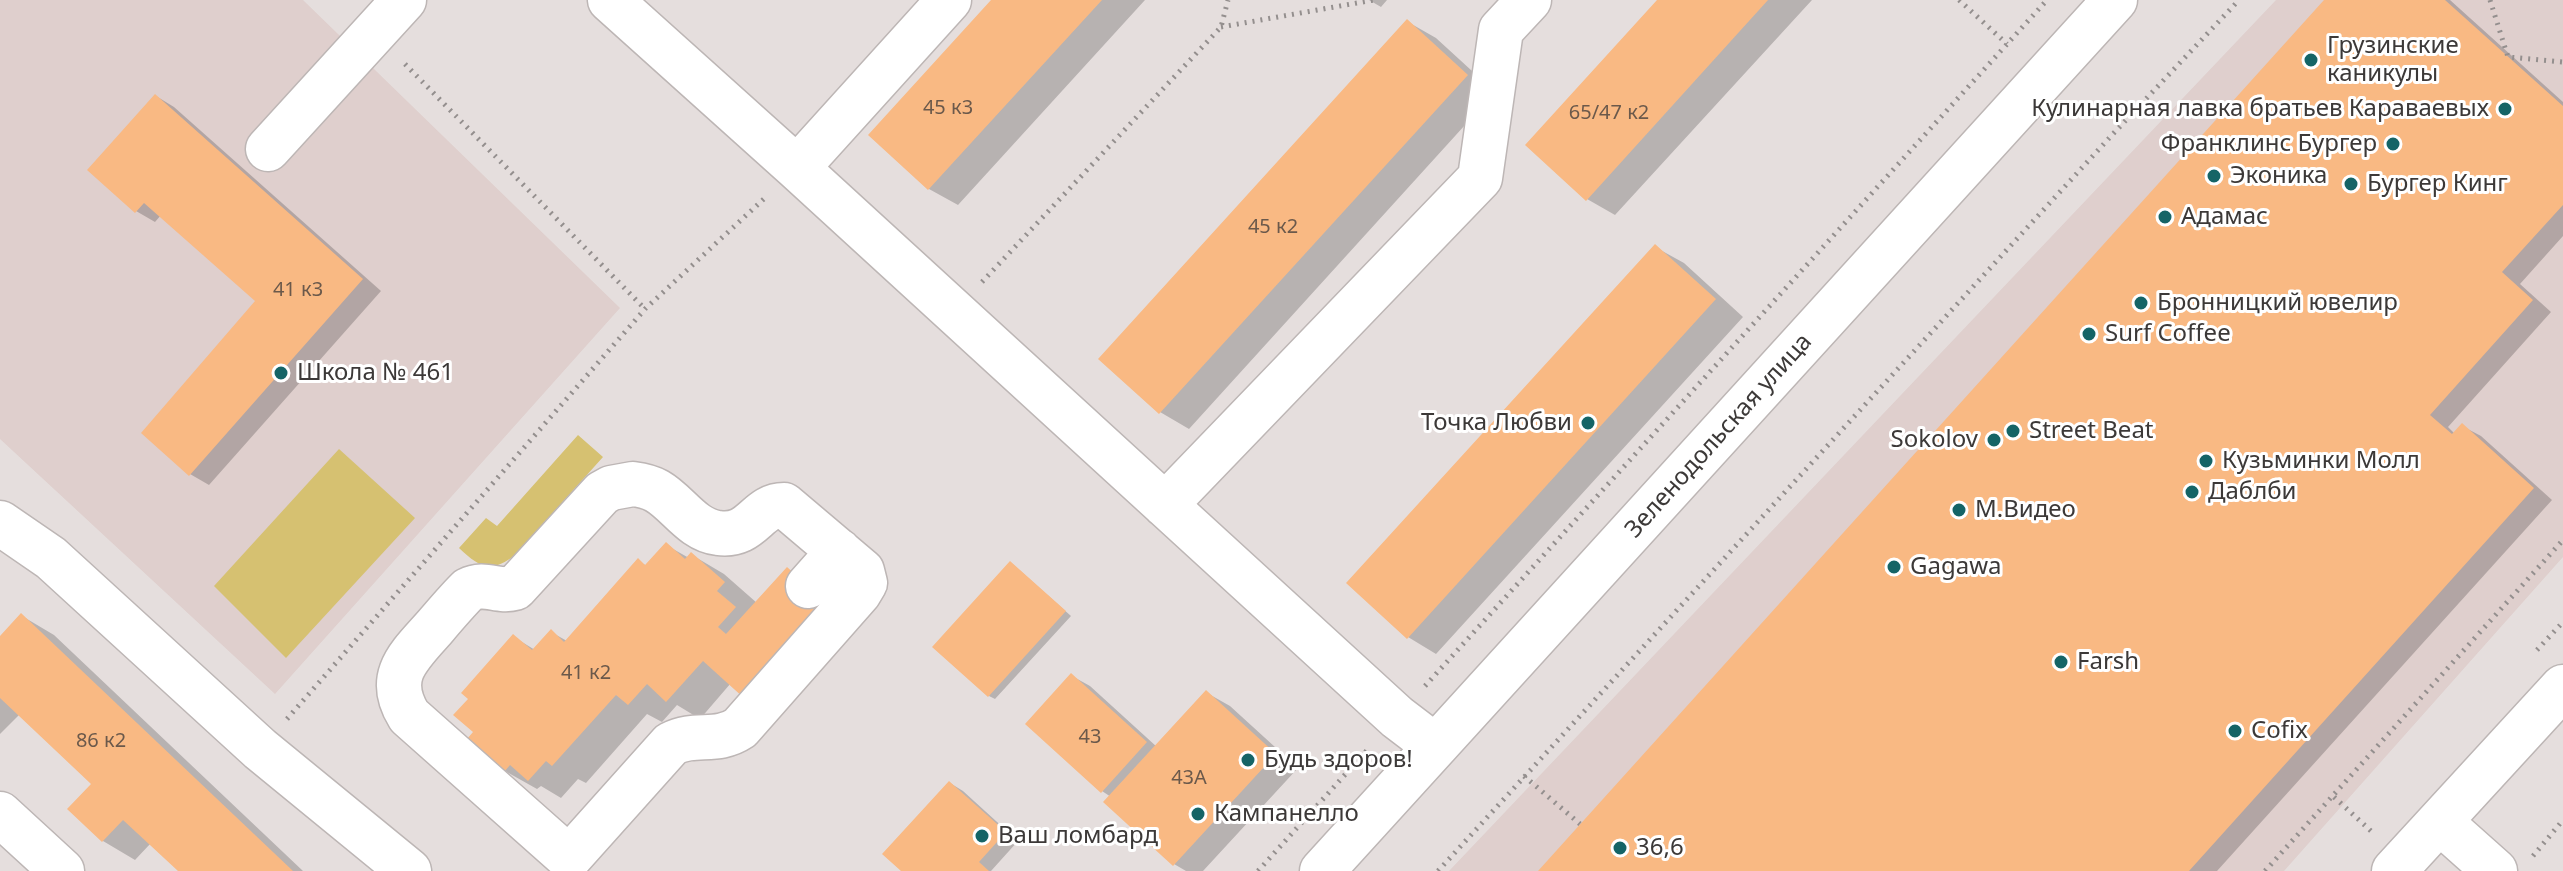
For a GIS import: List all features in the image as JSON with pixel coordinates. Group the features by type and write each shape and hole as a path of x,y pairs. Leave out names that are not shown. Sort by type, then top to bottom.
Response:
{"street":[{"path":"268,149 404,0"},
{"path":"610,0 1397,717 1435,746"},
{"path":"797,168 949,0"},
{"path":"1165,505 1480,178 1501,30 1529,0"},
{"name":"Зеленодольская улица","path":"1322,871 2115,0"},
{"path":"633,484 653,489 705,530 718,533 742,530 771,506 784,505 839,551 864,577 865,583 859,593 740,728 719,738 693,736 671,744 563,864 409,716 402,705 399,688 407,658 468,590 480,585 502,590 515,588 602,493 621,485 633,484"},
{"path":"0,523 51,558 260,749 409,871"},
{"path":"808,586 839,551"},
{"path":"2394,871 2563,687"},
{"path":"0,814 62,871"},
{"path":"2440,822 2512,866"}],"path":[{"path":"954,312 1221,27 1228,0"},
{"path":"1221,27 1374,0"},
{"path":"1959,0 2007,44"},
{"path":"1258,871 2047,0"},
{"path":"1438,871 2090,158 2239,0"},
{"path":"2490,0 2508,57 2563,62"},
{"path":"375,32 645,309"},
{"path":"260,749 645,309 797,168"},
{"path":"2265,871 2563,540"},
{"path":"1524,776 1580,824"},
{"path":"2334,797 2371,831"},
{"path":"2512,866 2563,820"}],"shaded area":[{"name":"Школа № 461","path":"0,0 303,0 620,308 275,694 0,439"},
{"name":"Кузьминки Молл","path":"2276,0 2563,0 2563,557 2284,871 1449,871"},
{"path":"578,435 603,457 515,555 499,565 486,566 459,548 486,518 497,526"},
{"path":"339,449 415,518 286,658 214,586"}],"building":[{"path":"991,0 1102,0 928,190 868,135"},
{"path":"1657,0 1768,0 1586,201 1525,145"},
{"name":"Кузьминки Молл","path":"2324,0 2445,0 2563,106 2563,205 2502,272 2533,300 2430,415 2452,434 2462,423 2534,488 2189,871 1538,871"},
{"path":"1407,19 1468,75 1159,414 1098,359"},
{"path":"155,94 363,279 189,476 141,433 255,301 144,203 135,213 87,170"},
{"path":"1655,244 1716,299 1407,639 1346,583"},
{"path":"666,542 685,559 691,552 725,582 717,591 736,607 718,627 726,634 787,567 829,605 745,699 703,661 666,702 647,684 628,705 616,695 552,766 546,761 528,781 510,765 504,772 467,739 473,732 453,715 468,699 461,693 513,634 532,650 551,629 564,642 638,558 645,565"},
{"path":"1010,561 1066,611 988,697 932,647"},
{"path":"21,613 293,871 178,871 123,820 102,842 67,809 91,784 0,698 0,636"},
{"path":"1071,673 1147,742 1101,793 1025,724"},
{"path":"1206,690 1276,754 1173,866 1103,802"},
{"path":"949,781 1006,832 979,862 989,871 901,871 882,854"}],"place":[{"name":"Грузинские каникулы","path":"2311,60"},
{"name":"Кулинарная лавка братьев Караваевых","path":"2505,109"},
{"name":"Франклинс Бургер","path":"2393,144"},
{"name":"Эконика","path":"2214,176"},
{"name":"Бургер Кинг","path":"2351,184"},
{"name":"Адамас","path":"2165,217"},
{"name":"Бронницкий ювелир","path":"2141,303"},
{"name":"Surf Coffee","path":"2089,334"},
{"name":"Школа № 461","path":"281,373"},
{"name":"Точка Любви","path":"1588,423"},
{"name":"Street Beat","path":"2013,431"},
{"name":"Sokolov","path":"1994,440"},
{"name":"Кузьминки Молл","path":"2206,461"},
{"name":"Даблби","path":"2192,492"},
{"name":"М.Видео","path":"1959,510"},
{"name":"Gagawa","path":"1894,567"},
{"name":"Farsh","path":"2061,662"},
{"name":"Cofix","path":"2235,731"},
{"name":"Будь здоров!","path":"1248,760"},
{"name":"Кампанелло","path":"1198,814"},
{"name":"Ваш ломбард","path":"982,836"},
{"name":"36,6","path":"1620,848"}]}
